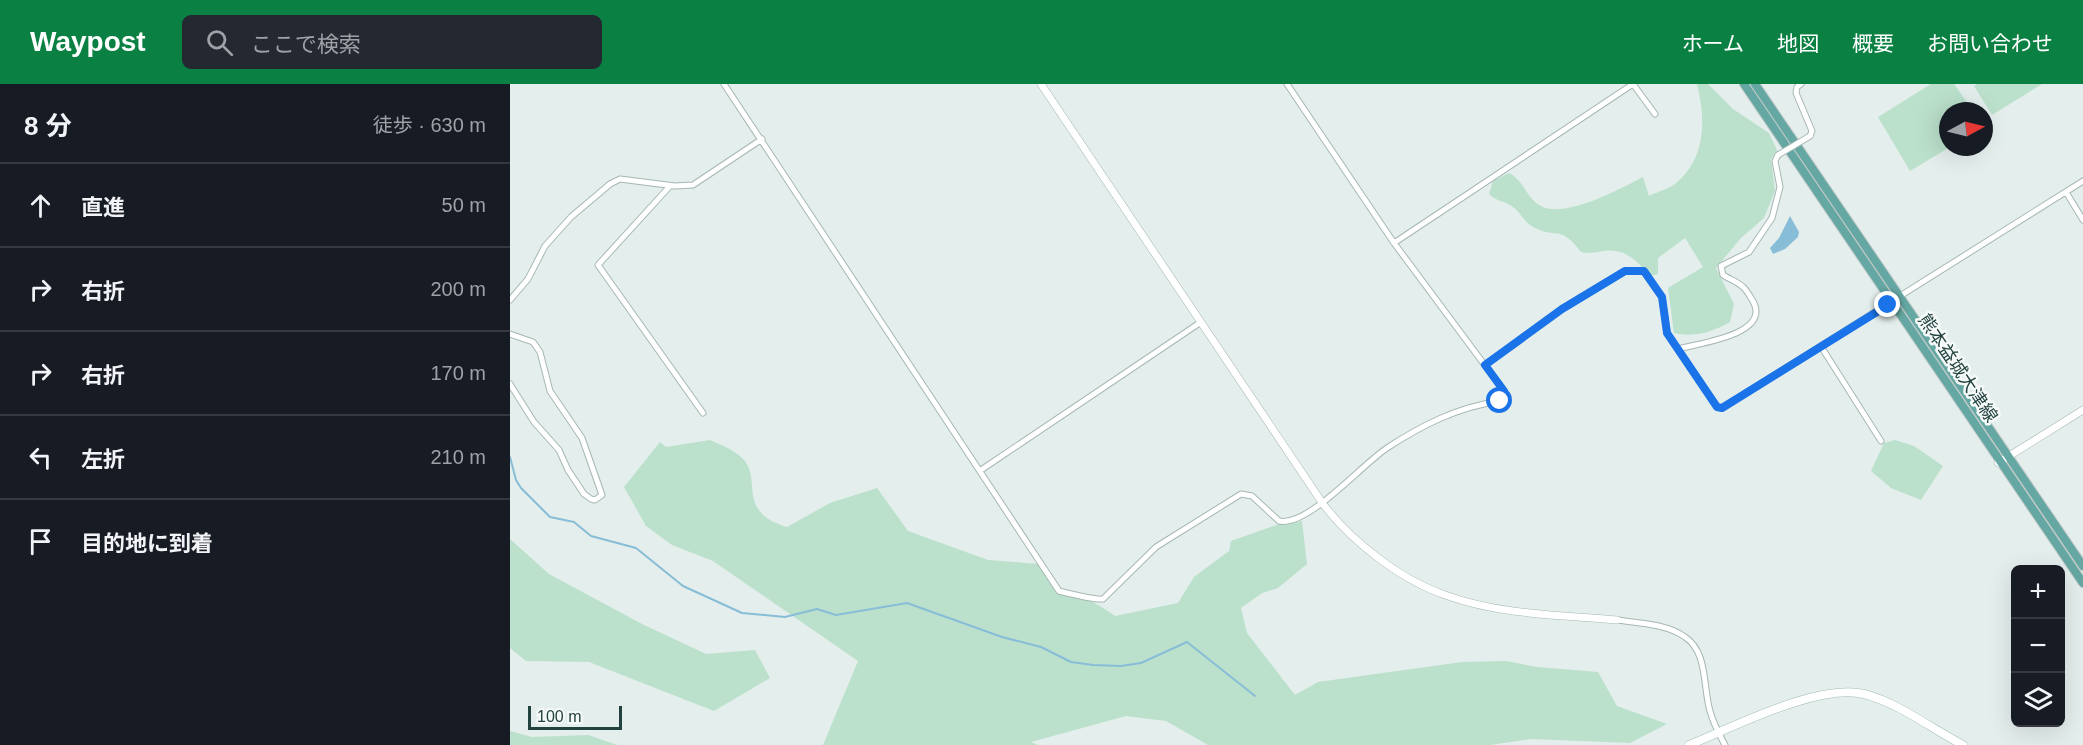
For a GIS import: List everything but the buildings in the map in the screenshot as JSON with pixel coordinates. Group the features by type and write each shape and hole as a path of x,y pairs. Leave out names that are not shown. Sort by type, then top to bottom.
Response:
{"main road":[{"name":"熊本益城大津線","path":"1744,84 1897,299"},
{"name":"熊本益城大津線","path":"1755,84 2083,583"},
{"name":"熊本益城大津線","path":"2002,460 2083,566"},
{"path":"1689,745 1813,696 1844,691 1866,695 1895,707 1963,745"}],"street":[{"path":"724,84 1059,591 1071,591 1096,600 1103,599 1156,547 1240,494 1252,496 1279,521 1286,523 1294,521 1323,504 1351,476 1386,449 1457,409 1500,401 1504,397 1504,391 1394,243 1287,84"},
{"path":"1041,84 1323,504 1355,540 1422,584 1448,596 1508,609 1617,620 1665,628 1686,637 1696,649 1702,666 1710,710 1725,745"},
{"path":"1394,243 1633,84 1655,114"},
{"path":"1678,349 1740,332 1751,325 1754,320 1756,305 1744,287 1723,275 1721,267 1749,252 1772,218 1780,187 1775,161 1778,155 1810,136 1812,131 1796,93 1797,87 1801,84"},
{"path":"510,300 528,279 545,246 571,217 610,184 620,179 670,186 693,185 762,139"},
{"path":"1485,365 1562,309 1625,271 1633,269 1644,271 1662,297 1667,333 1717,407 1722,408 1822,348 2083,182"},
{"path":"670,186 598,265 703,413"},
{"path":"2066,192 2083,220"},
{"path":"981,470 1201,321"},
{"path":"510,334 533,342 540,352 550,391 582,438 600,486 602,495 600,498 591,499 584,494 568,470 559,450 534,422 510,384"},
{"path":"1822,348 1881,441"},
{"path":"2002,460 2083,410"}],"green space":[{"path":"1697,84 1708,84 1733,109 1769,133 1777,150 1771,159 1775,191 1764,218 1741,238 1716,268 1734,304 1730,322 1717,329 1688,335 1674,333 1668,288 1703,267 1685,238 1658,258 1658,274 1650,276 1635,260 1621,252 1581,252 1568,238 1533,227 1513,207 1489,194 1493,181 1509,173 1518,180 1536,203 1551,209 1578,206 1643,177 1649,196 1672,186 1685,174 1698,151 1702,111"},
{"path":"1931,84 1954,84 1967,102 1939,102 1939,154 1910,171 1878,117"},
{"path":"1977,84 2042,84 1993,114 1993,102 1984,102 1974,86"},
{"path":"710,440 732,450 743,459 749,467 753,495 761,513 787,527 830,503 877,488 908,531 988,560 1040,564 1057,593 1088,600 1115,616 1178,603 1194,577 1229,551 1231,541 1279,524 1302,521 1307,564 1278,588 1262,593 1241,608 1247,633 1295,695 1318,682 1462,662 1506,661 1537,667 1598,672 1617,706 1667,724 1630,743 1531,739 1490,745 1208,745 1166,721 1126,716 1031,742 1038,745 823,745 858,661 713,561 672,545 646,526 624,487 660,442 666,447"},
{"path":"1895,440 1914,446 1943,466 1921,500 1891,488 1871,471 1884,443"},
{"path":"510,539 549,574 642,624 706,654 755,650 770,678 714,711 589,662 526,661 510,648"},
{"path":"510,731 532,737 588,735 617,745 510,745"}],"water":[{"path":"1790,216 1799,232 1798,237 1785,249 1773,254 1770,248 1779,238"}],"waterway":[{"path":"510,457 516,480 521,488 550,517 574,522 591,536 636,548 683,586 742,613 785,617 817,609 836,615 907,603 1002,637 1041,647 1071,662 1093,665 1121,666 1141,663 1187,642 1255,696"}],"route":[{"path":"1500,401 1504,397 1504,391 1485,365 1562,309 1625,271 1633,269 1644,271 1662,297 1667,333 1717,407 1722,408 1888,305"}]}
